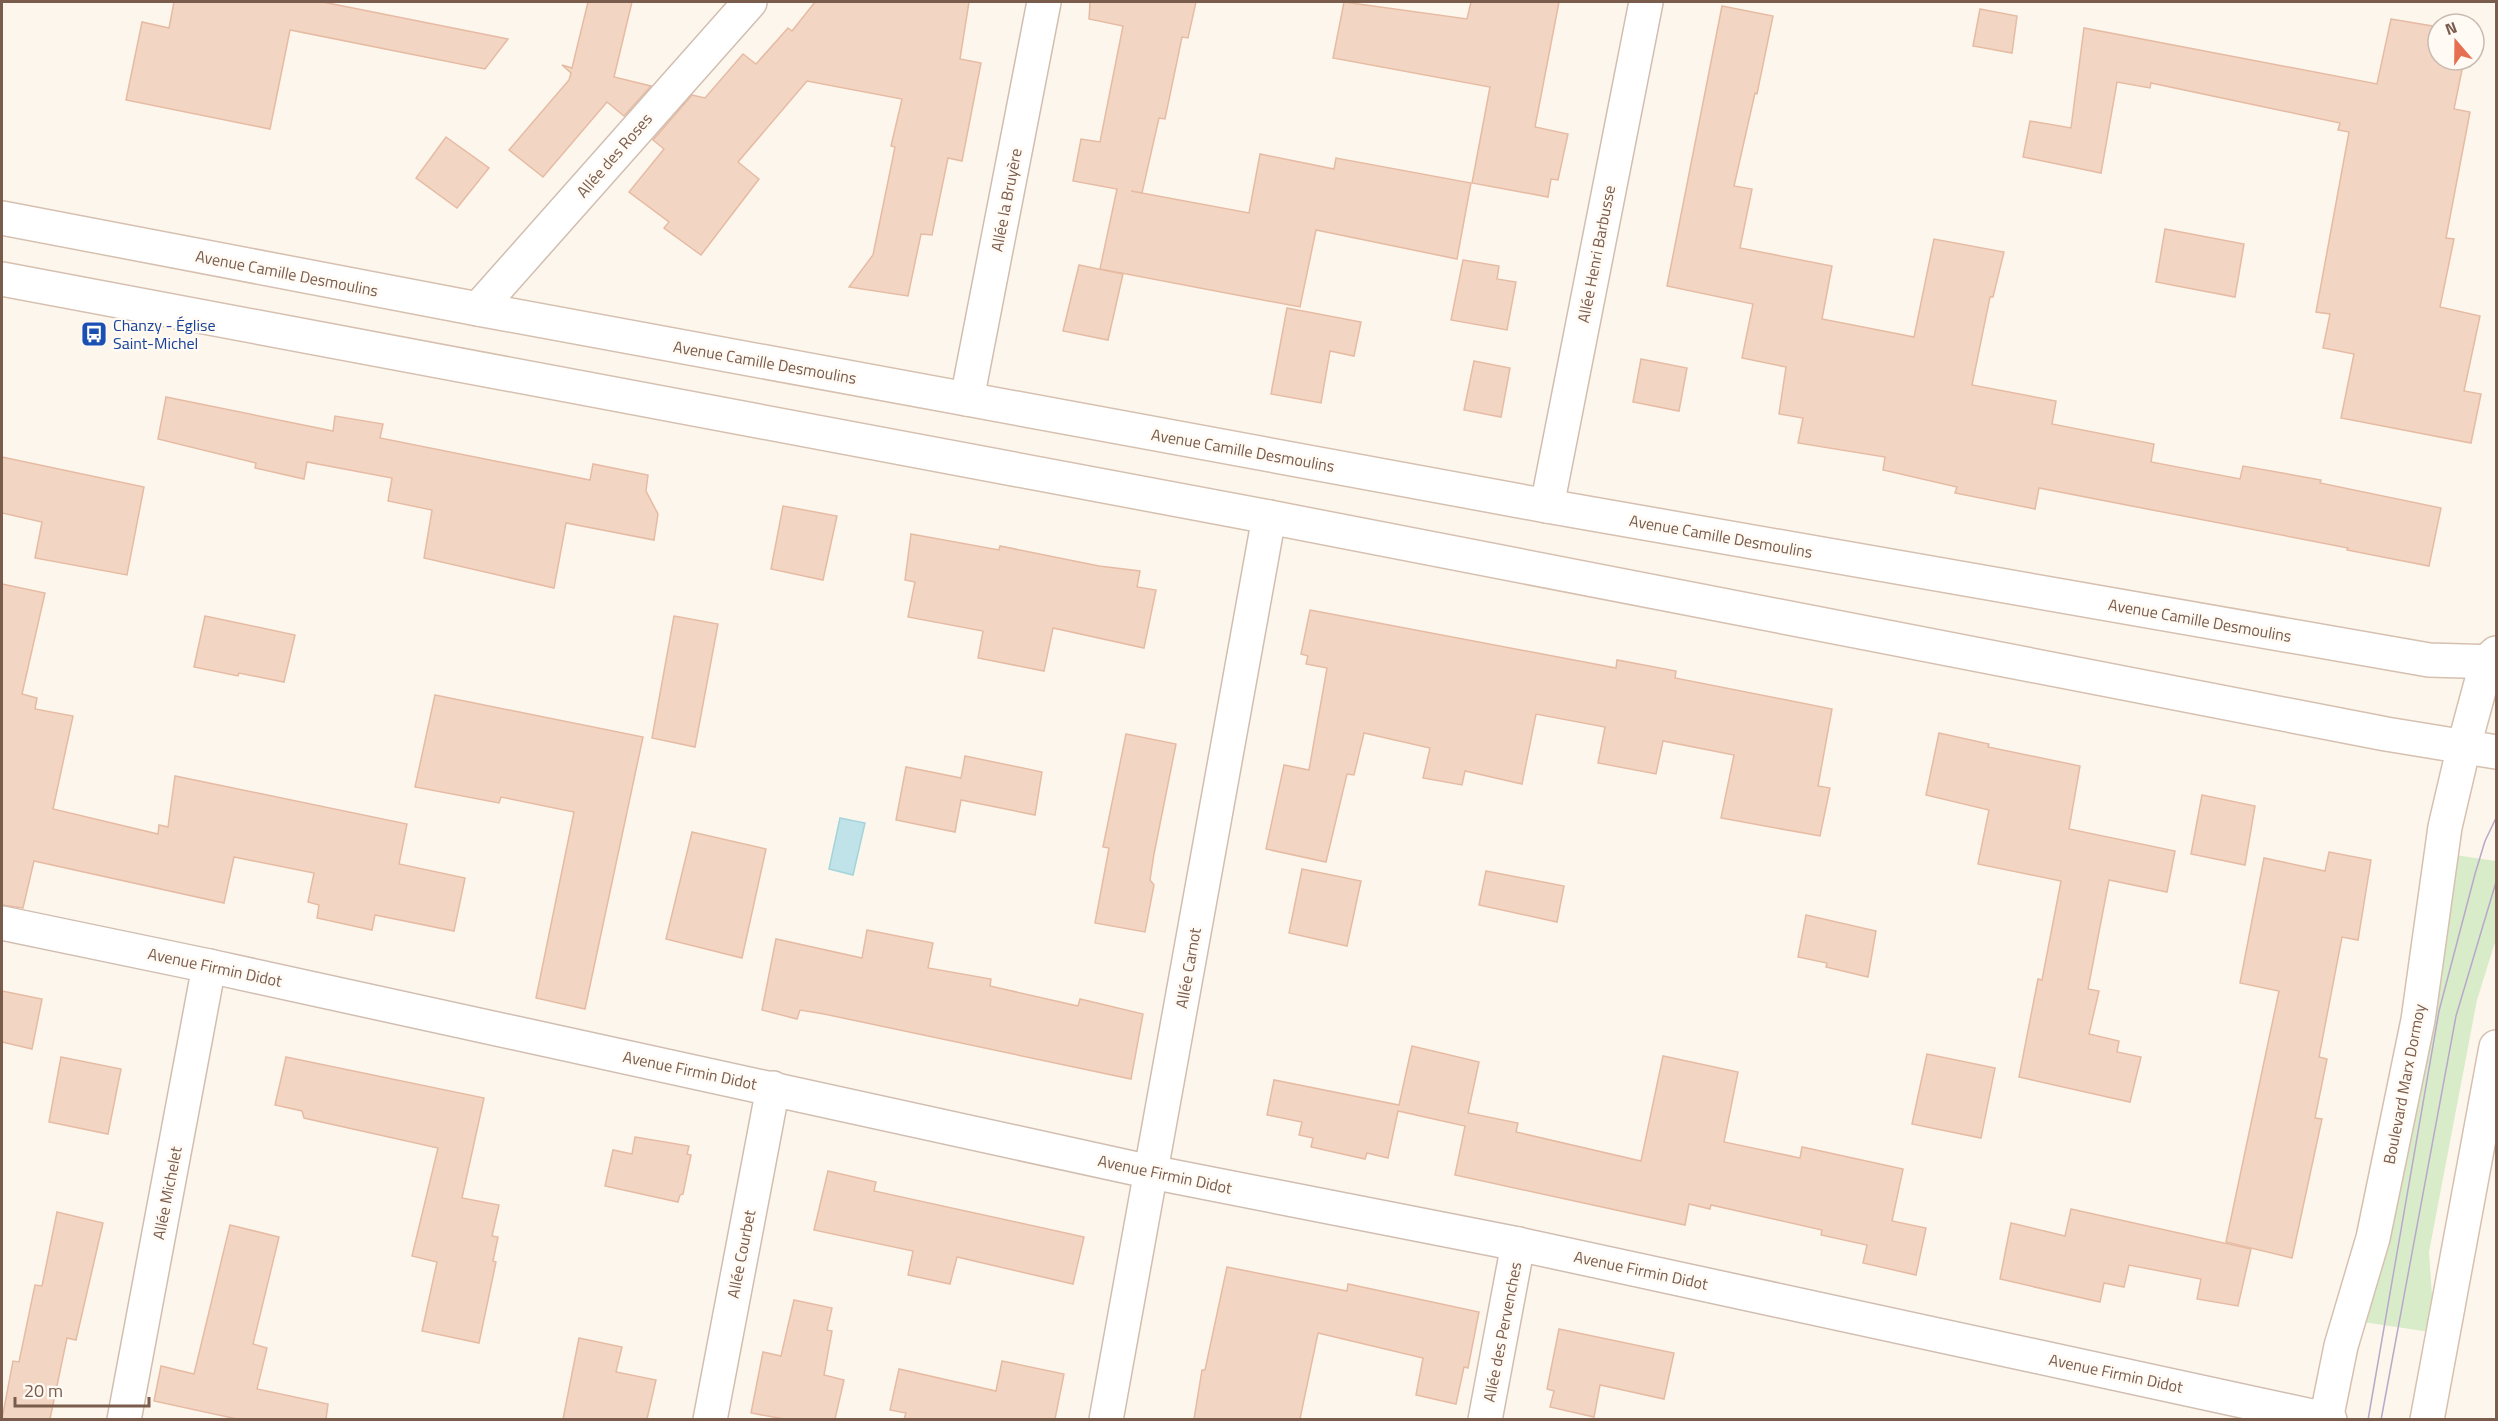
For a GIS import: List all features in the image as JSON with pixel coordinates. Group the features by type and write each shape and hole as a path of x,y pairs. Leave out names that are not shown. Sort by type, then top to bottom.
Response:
{"main road":[{"name":"Allée des Roses","path":"478,309 750,2"},
{"name":"Allée la Bruyère","path":"967,399 1044,2"},
{"name":"Allée Henri Barbusse","path":"1547,506 1646,2"},
{"name":"Avenue Camille Desmoulins","path":"2,218 478,309 1547,506 2429,660 2493,659"},
{"path":"2,279 1269,517 2386,734 2496,752"},
{"name":"Allée Carnot","path":"1106,1419 1269,517"},
{"name":"Boulevard Marx Dormoy","path":"2328,1419 2341,1346 2373,1238 2418,1020 2445,827 2464,746 2493,659"},
{"name":"Avenue Firmin Didot","path":"2,923 773,1088 1151,1172 1518,1244 2328,1419"},
{"name":"Allée Michelet","path":"124,1419 209,966"},
{"path":"2427,1419 2496,1047"},
{"name":"Allée Courbet","path":"710,1419 773,1088"},
{"name":"Allée des Pervenches","path":"1485,1419 1518,1244"}],"green space":[{"path":"2455,855 2496,861 2496,939 2477,1000 2429,1252 2433,1310 2430,1332 2363,1322 2367,1301 2388,1246 2448,935 2451,876"}],"water":[{"path":"840,818 865,823 853,875 829,869"}],"building":[{"path":"174,2 323,2 508,39 485,69 290,30 270,129 126,100 142,22 169,28"},
{"path":"588,2 632,2 614,77 651,86 624,116 607,102 543,177 509,150 569,80 571,73 562,65 572,68"},
{"path":"815,2 969,2 960,59 981,63 962,161 948,158 932,235 921,234 908,296 849,287 873,255 895,147 891,146 902,99 807,81 738,162 759,179 701,255 664,228 669,222 629,192 664,149 653,140 692,95 705,98 743,54 756,64 788,28 792,31"},
{"path":"1090,2 1196,2 1188,38 1182,37 1165,119 1159,118 1142,193 1131,191 1249,213 1260,154 1334,169 1336,158 1471,183 1457,259 1316,230 1300,307 1100,269 1117,189 1073,181 1081,139 1100,142 1123,26 1089,19"},
{"path":"1344,2 1467,19 1471,2 1559,2 1535,127 1568,134 1558,180 1551,179 1548,197 1472,183 1490,87 1333,58"},
{"path":"1722,6 1773,16 1757,94 1755,93 1734,186 1752,189 1740,248 1832,266 1822,319 1914,337 1934,239 2004,252 1993,297 1990,297 1972,385 2056,401 2052,424 2154,444 2151,462 2240,479 2243,466 2321,480 2320,483 2441,508 2429,566 2039,488 2035,509 1955,493 1957,487 1883,470 1885,457 1798,443 1803,418 1779,414 1786,367 1742,358 1753,304 1667,286"},
{"path":"1980,9 2017,16 2012,53 1973,46"},
{"path":"2391,19 2426,25 2426,72 2462,72 2454,109 2470,112 2446,238 2454,239 2440,307 2480,316 2464,391 2481,394 2471,443 2341,418 2354,354 2323,348 2330,314 2316,312 2349,132 2338,130 2340,123 2151,83 2150,88 2117,82 2101,173 2023,157 2030,121 2071,128 2084,28 2377,84"},
{"path":"446,137 489,168 457,208 416,178"},
{"path":"2165,229 2244,244 2235,297 2156,282"},
{"path":"1463,260 1499,266 1497,279 1516,282 1507,330 1451,320"},
{"path":"1079,265 1123,274 1108,340 1063,331"},
{"path":"1287,308 1361,322 1354,356 1330,351 1321,403 1271,394"},
{"path":"1641,359 1687,368 1679,411 1633,402"},
{"path":"1474,361 1510,368 1501,417 1464,410"},
{"path":"166,397 333,431 335,416 383,424 380,438 590,480 593,464 648,475 646,491 658,514 654,540 566,523 554,588 424,558 432,510 388,501 392,478 307,462 304,479 255,468 256,463 158,439"},
{"path":"2,457 144,487 127,575 35,558 42,522 2,513"},
{"path":"783,506 837,516 823,580 771,569"},
{"path":"911,534 999,550 1000,546 1099,566 1140,571 1137,587 1156,590 1144,648 1053,628 1044,671 978,658 983,631 908,617 915,582 905,580"},
{"path":"2,584 45,593 22,694 37,698 35,709 73,716 53,809 158,834 159,825 168,827 175,776 407,824 399,864 465,878 454,931 375,915 372,930 317,918 319,905 308,902 314,873 234,857 224,903 34,861 23,908 2,905"},
{"path":"1310,610 1616,668 1617,660 1676,671 1675,678 1832,709 1818,786 1830,788 1820,836 1721,818 1734,755 1663,741 1656,774 1598,763 1605,727 1536,714 1522,784 1465,771 1462,785 1423,778 1430,748 1364,733 1354,775 1347,774 1326,862 1266,849 1284,765 1309,770 1327,668 1306,664 1308,656 1301,654"},
{"path":"205,616 295,635 284,682 194,667"},
{"path":"674,616 718,624 695,747 652,738"},
{"path":"435,695 643,737 585,1009 536,998 574,812 501,797 499,803 415,787"},
{"path":"1939,733 1989,744 1988,747 2080,766 2069,829 2175,851 2167,892 2109,880 2088,989 2099,991 2089,1034 2119,1041 2117,1052 2141,1057 2130,1102 2019,1077 2038,979 2042,980 2061,881 1978,864 1989,810 1926,795"},
{"path":"1126,734 1176,744 1154,854 1150,880 1154,885 1145,932 1095,923 1109,848 1103,847"},
{"path":"965,756 1042,772 1035,815 961,800 955,832 896,820 906,767 961,778"},
{"path":"2202,795 2255,806 2245,865 2191,854"},
{"path":"692,832 766,849 742,958 666,939"},
{"path":"2329,852 2371,860 2358,940 2342,937 2319,1057 2327,1059 2315,1118 2322,1119 2292,1258 2226,1242 2279,991 2240,983 2264,858 2325,871"},
{"path":"1302,869 1361,881 1347,946 1289,933"},
{"path":"1486,871 1564,886 1557,922 1479,905"},
{"path":"1806,915 1876,931 1868,977 1826,967 1827,963 1798,957"},
{"path":"867,930 933,943 928,968 991,979 990,986 1078,1006 1080,999 1143,1014 1131,1079 824,1014 800,1010 797,1019 762,1010 776,939 862,958"},
{"path":"2,991 42,999 32,1049 2,1042"},
{"path":"1412,1046 1479,1062 1468,1113 1518,1123 1516,1132 1641,1161 1663,1056 1738,1072 1724,1142 1800,1158 1802,1147 1903,1169 1892,1221 1926,1228 1916,1275 1863,1263 1867,1245 1821,1235 1822,1230 1711,1205 1710,1209 1689,1204 1685,1225 1455,1175 1465,1126 1398,1111 1388,1158 1367,1153 1365,1159 1311,1147 1313,1138 1299,1135 1302,1122 1267,1115 1274,1080 1399,1105"},
{"path":"1927,1054 1995,1068 1981,1138 1912,1124"},
{"path":"61,1057 121,1069 108,1134 49,1122"},
{"path":"286,1057 484,1098 462,1198 499,1205 492,1236 498,1237 493,1261 496,1262 479,1343 422,1331 437,1262 412,1256 438,1148 304,1118 302,1111 275,1105"},
{"path":"635,1137 689,1146 687,1154 691,1155 683,1194 680,1195 678,1202 605,1186 613,1150 632,1154"},
{"path":"828,1171 876,1182 874,1191 1084,1237 1073,1284 957,1257 950,1284 908,1275 913,1251 814,1230"},
{"path":"2071,1209 2251,1249 2238,1306 2197,1299 2201,1279 2129,1265 2124,1287 2104,1283 2100,1302 2000,1279 2011,1223 2065,1236"},
{"path":"57,1212 103,1223 76,1340 67,1338 50,1419 2,1419 13,1361 19,1362 35,1285 42,1286"},
{"path":"230,1225 279,1237 253,1344 267,1348 257,1389 328,1404 326,1419 237,1419 154,1401 161,1366 194,1374"},
{"path":"1227,1267 1347,1291 1348,1284 1479,1312 1468,1368 1464,1367 1456,1404 1416,1395 1423,1358 1318,1333 1300,1419 1194,1419 1202,1370 1205,1370"},
{"path":"794,1300 832,1308 827,1330 832,1331 824,1375 844,1380 835,1419 784,1419 751,1413 763,1352 781,1356"},
{"path":"1559,1329 1674,1353 1664,1399 1600,1385 1594,1417 1550,1407 1554,1391 1547,1389"},
{"path":"579,1338 622,1347 616,1372 656,1380 647,1419 563,1419"},
{"path":"1002,1361 1064,1374 1055,1419 904,1419 906,1413 890,1410 899,1369 996,1391"}],"tram line":[{"path":"2368,1420 2439,1011 2475,874 2485,841 2496,818"},
{"path":"2381,1420 2456,1016 2496,882"}],"place":[{"name":"Chanzy - Église Saint-Michel","path":"94,334"}]}
